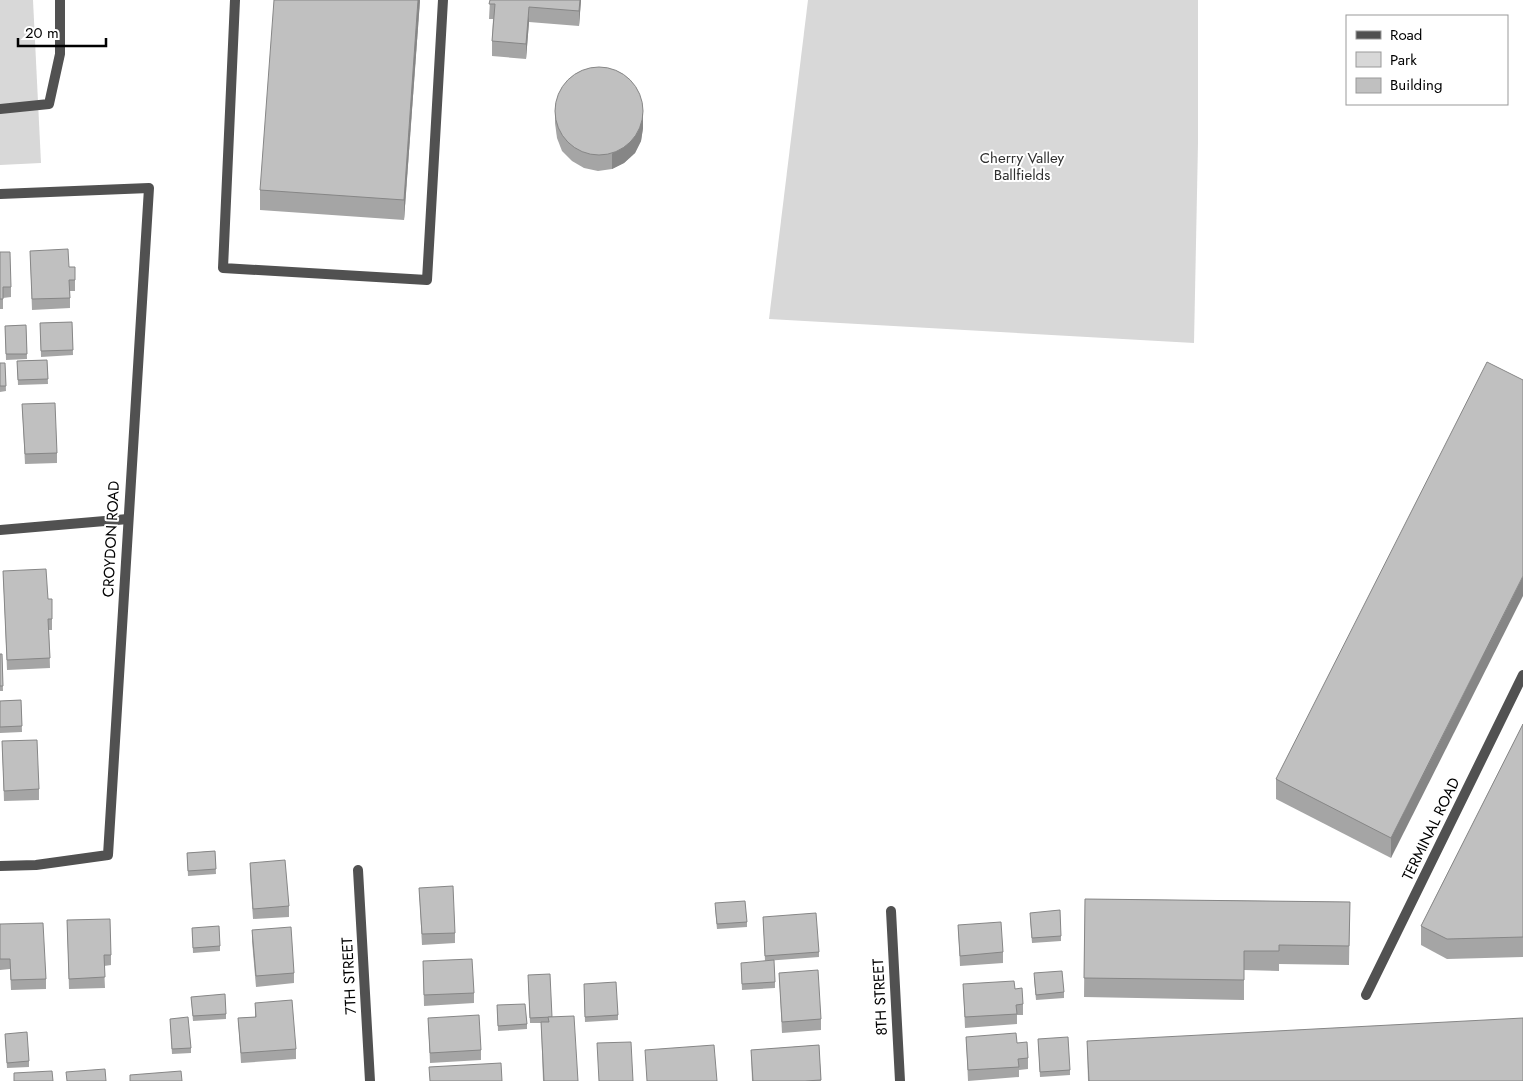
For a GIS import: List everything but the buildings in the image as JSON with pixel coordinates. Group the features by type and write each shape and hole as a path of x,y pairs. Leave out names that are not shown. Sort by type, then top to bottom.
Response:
{"street":[{"path":"0,109 50,104 60,54 60,0"},
{"path":"235,0 223,268 427,280 443,0"},
{"name":"CROYDON ROAD","path":"0,194 149,188 108,855 36,864 0,866"},
{"path":"0,530 128,519"},
{"name":"TERMINAL ROAD","path":"1366,995 1523,675"},
{"name":"7TH STREET","path":"358,870 370,1081"},
{"name":"8TH STREET","path":"891,912 900,1081"}],"green space":[{"path":"0,0 33,0 41,163 0,165"},
{"name":"Cherry Valley Ballfields","path":"808,0 1198,0 1198,143 1194,343 769,319"}]}
